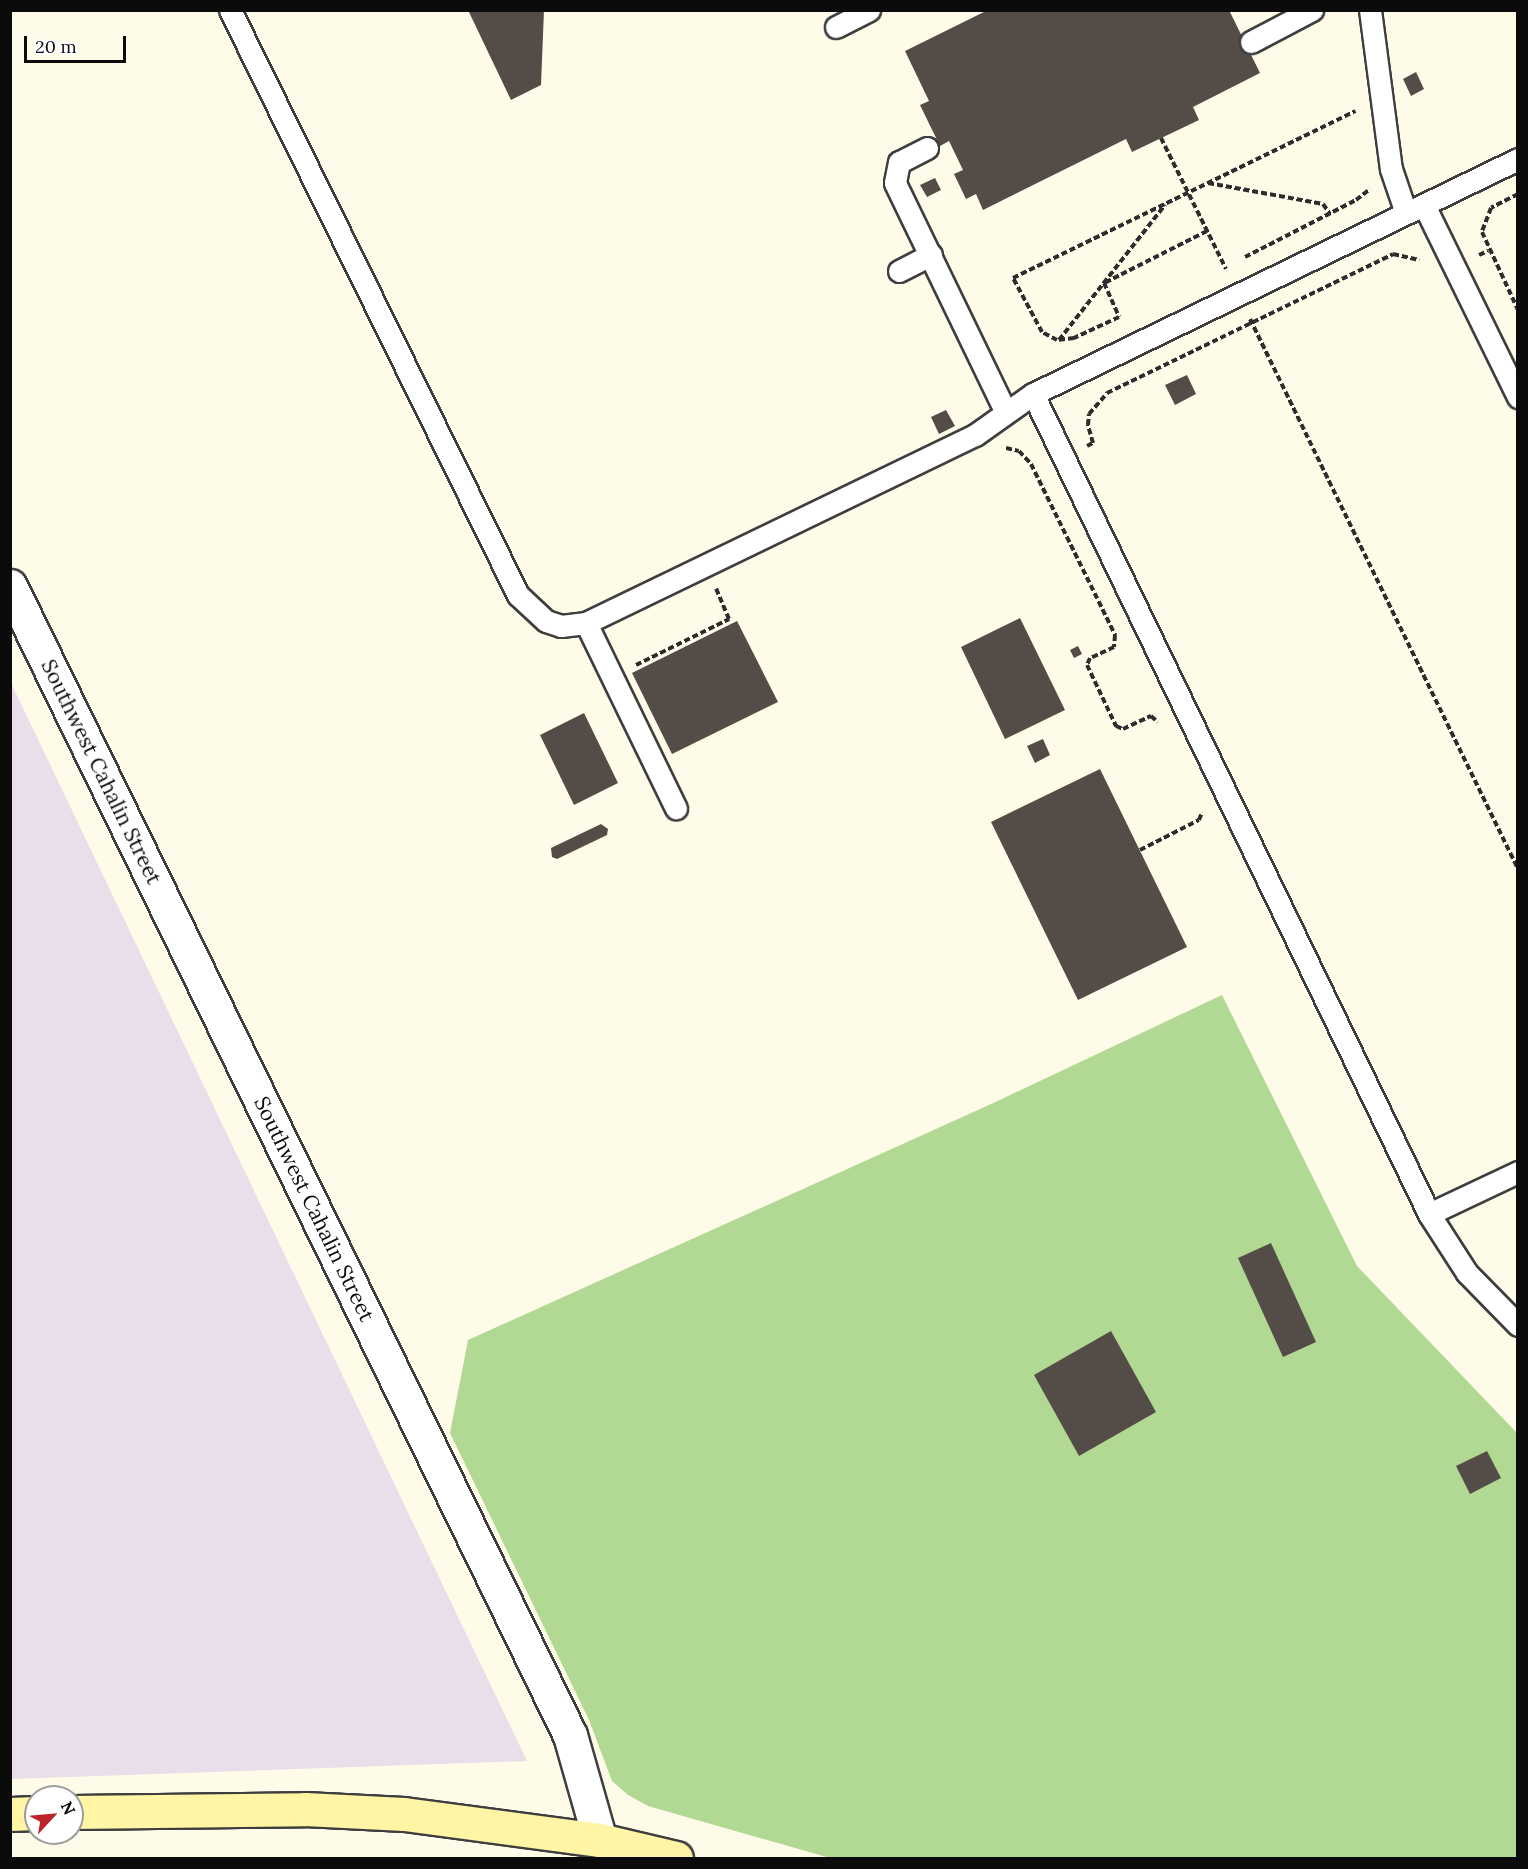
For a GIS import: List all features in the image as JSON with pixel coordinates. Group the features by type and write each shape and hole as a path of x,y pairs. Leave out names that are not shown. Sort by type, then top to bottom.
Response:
{"main road":[{"path":"84,1812 349,1811 486,1822 600,1840 676,1858"}],"street":[{"name":"Southwest Cahalin Street","path":"10,586 570,1735 600,1840"}],"lane":[{"path":"230,10 518,595 546,621 568,626 586,623 975,435 1034,394 1518,159"},
{"path":"836,27 869,10"},
{"path":"1251,42 1312,10"},
{"path":"1370,10 1391,169 1455,268 1518,397"},
{"path":"927,148 899,162 894,175 1006,413"},
{"path":"899,271 931,255"},
{"path":"1034,394 1429,1214 1467,1273 1518,1325"},
{"path":"586,623 676,808"},
{"path":"1429,1214 1518,1172"}],"path":[{"path":"1104,283 1119,317 1074,338 1059,340 1049,337 1037,327 1013,278 1350,112 1362,110"},
{"path":"1161,138 1518,868"},
{"path":"1225,267 1363,196 1372,186 1372,179"},
{"path":"1207,183 1323,204 1330,214"},
{"path":"1518,194 1488,214 1482,232 1488,251 1518,310"},
{"path":"1059,340 1167,202"},
{"path":"1104,283 1207,231"},
{"path":"1035,471 1093,443 1088,426 1089,414 1100,398 1252,322 1393,254 1418,260 1431,279 1488,251"},
{"path":"995,448 1019,451 1035,471 1116,640 1114,647 1090,658 1087,665 1116,726 1123,729 1154,716 1161,729"},
{"path":"630,668 729,619 717,593 718,584"},
{"path":"1140,850 1199,820 1203,815 1197,802"}],"shaded area":[{"path":"11,683 527,1761 11,1779"}],"green space":[{"path":"1222,995 1357,1266 1517,1433 1517,1858 830,1858 648,1806 628,1795 612,1781 589,1720 450,1433 468,1340 989,1105"}],"building":[{"path":"468,10 544,10 541,85 511,100"},
{"path":"988,10 1229,10 1260,73 1193,107 1199,120 1132,152 1126,139 983,210 976,194 966,199 954,174 963,170 949,141 940,146 920,105 929,101 905,51"},
{"path":"1416,72 1424,89 1411,96 1403,79"},
{"path":"935,178 941,190 927,197 920,185"},
{"path":"1187,375 1196,394 1175,405 1165,385"},
{"path":"946,410 955,426 939,434 931,417"},
{"path":"1020,618 1065,710 1005,739 961,647"},
{"path":"737,621 778,702 672,754 632,673"},
{"path":"1078,646 1082,654 1074,658 1070,650"},
{"path":"584,713 618,783 574,805 540,735"},
{"path":"1043,739 1050,755 1035,763 1027,746"},
{"path":"1100,769 1187,947 1078,1000 991,822"},
{"path":"601,824 608,829 607,835 557,859 552,857 551,848"},
{"path":"1271,1243 1316,1342 1283,1357 1238,1258"},
{"path":"1111,1331 1156,1412 1079,1456 1034,1375"},
{"path":"1487,1451 1501,1478 1470,1494 1456,1466"}]}
